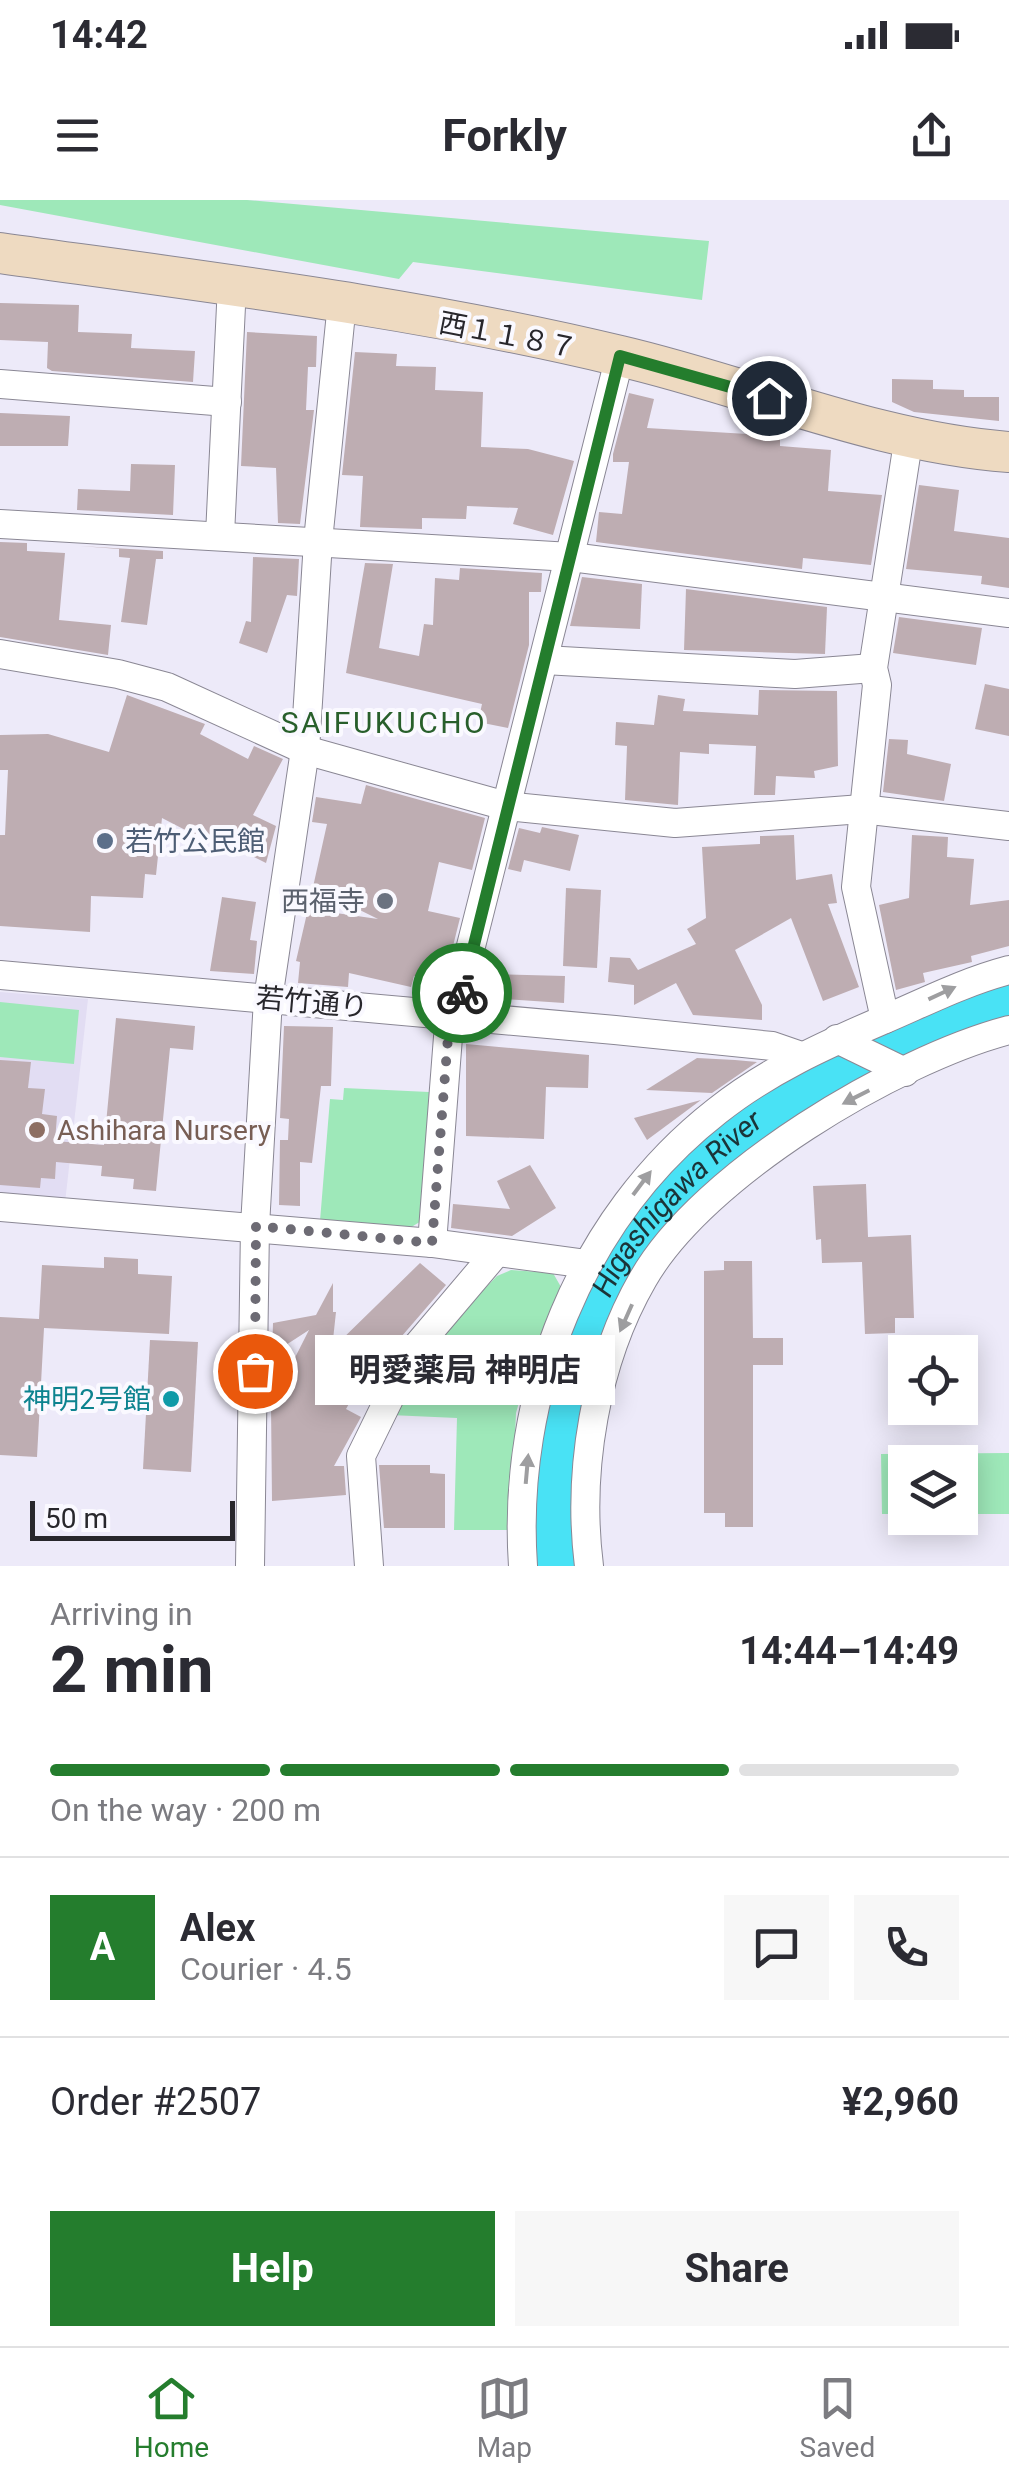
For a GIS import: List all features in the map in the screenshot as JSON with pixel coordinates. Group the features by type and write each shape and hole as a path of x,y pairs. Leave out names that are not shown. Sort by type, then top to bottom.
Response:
{"street":[{"name":"西１１８７","path":"0,253 342,303 620,356 908,436 1009,452"},
{"path":"220,536 232,285"},
{"path":"250,1566 256,1226 268,998 305,750 318,541 342,303"},
{"path":"432,1243 448,1037 620,356"},
{"path":"0,384 227,402"},
{"path":"885,1019 856,887 877,685 873,668 908,436"},
{"path":"0,524 570,557 1009,612"},
{"path":"0,654 118,674 168,688 305,750 506,806 675,823 862,809 1009,826"},
{"path":"544,660 795,674 873,668"},
{"path":"523,1566 521,1535 532,1408 544,1364 588,1264 648,1173 717,1110 801,1056 842,1041 966,981 1009,970"},
{"name":"若竹通り","path":"0,975 456,1014 772,1046 801,1056"},
{"path":"590,1566 586,1467 608,1358 644,1277 734,1180 815,1118 898,1069 1009,1030"},
{"path":"842,1041 898,1069"},
{"path":"0,1206 432,1243 588,1264"},
{"path":"368,1566 360,1456 412,1352 495,1254"}],"shaded area":[{"name":"Ashihara Nursery","path":"0,992 88,999 65,1203 0,1198"}],"green space":[{"path":"0,200 247,200 709,241 702,300 413,262 399,279 0,205"},
{"path":"0,1002 79,1010 74,1064 0,1057"},
{"path":"344,1088 429,1092 423,1220 408,1229 320,1221 330,1099 343,1100"},
{"path":"511,1270 553,1273 561,1287 533,1353 516,1413 511,1530 454,1530 457,1418 390,1415 432,1342 497,1276"},
{"path":"978,1453 1009,1453 1009,1514 978,1514"},
{"path":"881,1454 888,1454 888,1514 882,1514"}],"building":[{"path":"0,303 79,305 78,332 132,334 131,348 195,351 193,382 52,371 47,368 48,342 0,340"},
{"path":"247,332 317,336 316,367 308,367 306,410 314,410 300,524 278,523 276,468 241,466"},
{"path":"355,352 397,354 396,366 436,367 435,390 483,392 481,447 528,449 574,461 553,535 513,524 518,508 467,506 466,519 422,518 422,529 360,527 363,476 342,475"},
{"path":"892,379 933,380 933,389 964,390 964,397 999,397 999,421 914,412 892,402"},
{"path":"629,393 654,399 647,428 780,436 780,446 831,450 828,491 882,495 871,565 803,558 802,569 596,542 599,512 622,514 629,462 613,462 613,454"},
{"path":"0,413 70,416 68,446 0,446"},
{"path":"131,464 175,465 173,515 77,510 78,489 130,491"},
{"path":"919,485 959,490 954,531 1009,538 1009,588 981,584 982,576 906,569"},
{"path":"0,542 27,543 27,551 65,553 59,620 111,625 108,655 0,637"},
{"path":"80,546 163,551 163,559 156,559 147,625 121,622 130,558 119,557 119,549"},
{"path":"253,557 299,559 297,596 287,595 267,653 239,643 246,621 251,622"},
{"path":"365,563 393,564 379,648 419,656 424,624 433,625 435,578 459,580 460,568 542,573 541,592 529,592 529,645 508,728 478,722 482,704 346,673"},
{"path":"582,577 642,584 640,629 570,626"},
{"path":"686,589 827,607 825,654 684,650"},
{"path":"899,617 982,628 976,665 893,653"},
{"path":"985,684 1009,689 1009,736 975,729"},
{"path":"759,690 837,691 838,766 814,771 815,778 776,776 775,795 754,795 756,746 709,744 709,754 680,752 678,805 625,800 627,746 615,745 616,722 654,725 658,695 685,699 683,711 758,715"},
{"path":"127,695 205,724 200,734 248,759 254,746 283,759 253,815 276,826 266,863 198,829 195,835 162,818 156,875 145,874 143,898 91,896 90,932 0,926 0,835 5,835 8,770 0,770 0,735 48,734 109,752"},
{"path":"889,739 908,740 907,754 951,764 944,801 883,792"},
{"name":"西福寺","path":"366,785 485,818 472,870 439,862 428,911 460,918 444,982 414,976 411,987 349,973 348,987 298,983 300,962 296,961 308,909 378,919 313,887 327,824 312,822 316,797 361,804"},
{"path":"542,827 579,835 570,871 524,860 521,872 508,869 519,828 540,833"},
{"path":"794,835 796,880 832,874 837,903 828,904 859,987 823,1001 791,918 735,950 762,1005 762,1020 693,1015 676,983 634,1005 634,985 608,982 610,957 630,958 638,970 696,944 687,929 706,918 702,847 760,844 760,836"},
{"path":"912,835 948,837 947,857 974,859 970,905 1009,900 1009,946 971,956 972,962 923,973 925,982 896,990 879,905 909,898"},
{"path":"566,888 601,890 597,968 563,966"},
{"path":"222,897 256,902 250,940 257,941 254,974 210,971"},
{"path":"489,974 565,976 564,1003 488,998"},
{"path":"116,1018 195,1026 193,1050 170,1048 156,1191 133,1189 134,1179 101,1176 102,1166 56,1162 55,1179 41,1178 40,1188 0,1185 0,1060 31,1062 28,1088 45,1089 42,1114 57,1116 55,1141 104,1145"},
{"path":"284,1026 333,1027 331,1086 321,1086 312,1163 300,1162 300,1206 279,1205 280,1140 288,1140 289,1119 280,1118"},
{"path":"466,1044 589,1055 588,1088 546,1087 544,1139 466,1136"},
{"path":"697,1058 757,1062 712,1093 646,1090"},
{"path":"701,1100 647,1140 634,1118"},
{"path":"530,1165 556,1208 512,1236 451,1228 453,1204 510,1209 497,1181"},
{"path":"866,1184 868,1237 911,1235 914,1318 895,1318 895,1333 865,1334 862,1262 822,1263 821,1239 816,1240 813,1186"},
{"name":"神明2号館","path":"104,1257 138,1259 138,1274 172,1276 169,1334 44,1328 37,1457 0,1455 0,1317 39,1319 42,1265 104,1268"},
{"path":"724,1261 752,1261 753,1338 783,1338 783,1365 753,1365 753,1527 725,1527 725,1513 704,1513 704,1271 724,1270"},
{"path":"420,1263 446,1285 376,1366 372,1363 346,1409 361,1417 334,1466 344,1466 346,1495 272,1501 271,1405 309,1330 272,1354 273,1323 316,1315 333,1283 336,1312 332,1349"},
{"path":"150,1340 198,1342 191,1472 143,1469"},
{"path":"379,1465 430,1465 430,1473 445,1474 445,1528 384,1528"}],"waterway":[{"name":"Higashigawa River","path":"561,1566 556,1493 570,1383 593,1312 608,1279 638,1233 707,1160 775,1105 945,1022 1009,997"}],"way so far":[{"path":"255,1371 256,1226 432,1243 448,1037 462,993"}],"place":[{"name":"若竹公民館","path":"105,841"},
{"name":"西福寺","path":"385,901"},
{"name":"Ashihara Nursery","path":"37,1130"},
{"name":"明愛薬局 神明店","path":"255,1371"},
{"name":"神明2号館","path":"171,1399"}],"district":[{"name":"SAIFUKUCHO","path":"384,723"}],"route":[{"path":"462,993 620,356 769,398"}]}
